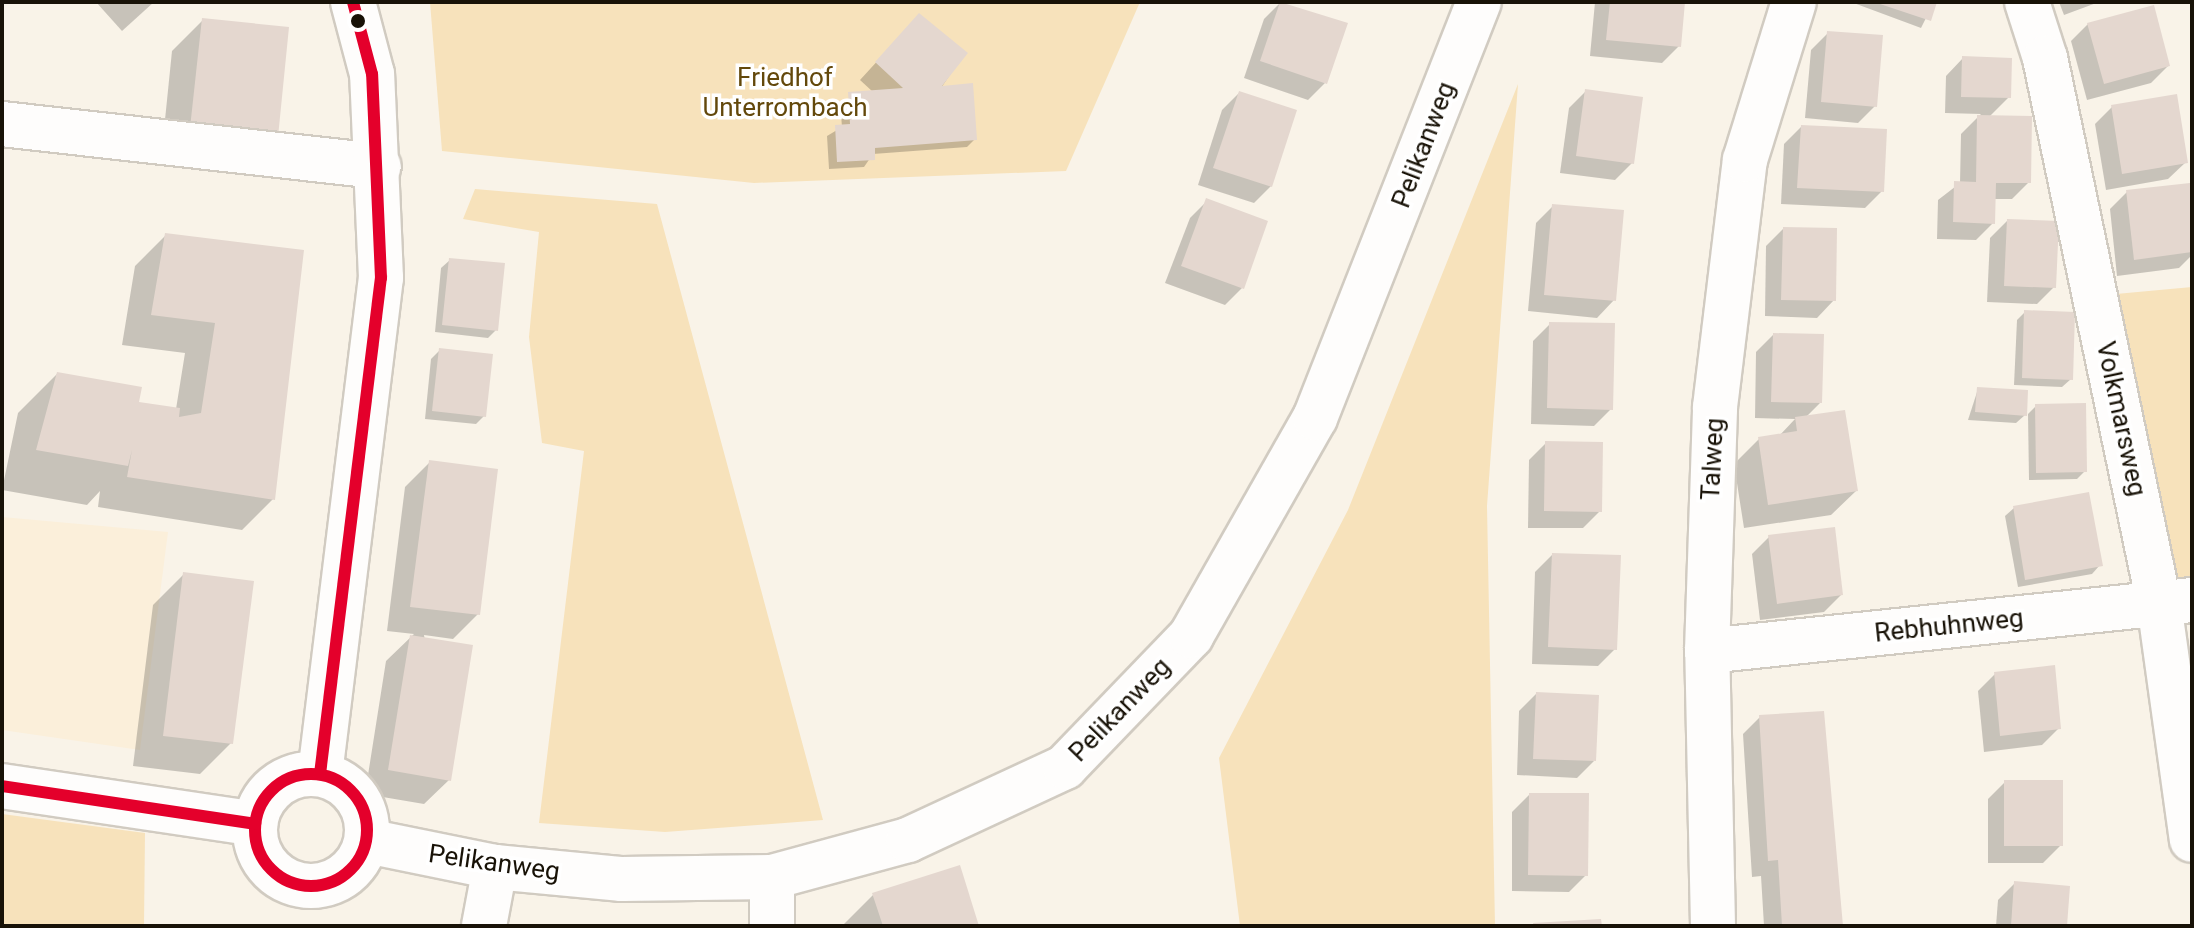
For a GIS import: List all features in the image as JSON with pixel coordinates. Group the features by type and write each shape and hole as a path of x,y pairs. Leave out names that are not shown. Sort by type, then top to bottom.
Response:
{"street":[{"path":"320,774 381,278 379,166 372,74 353,2"},
{"name":"Pelikanweg","path":"367,841 495,867 622,879 772,877 908,840 1065,767 1191,636 1315,418 1479,2"},
{"name":"Talweg","path":"1713,926 1707,651 1726,281 1745,160 1794,2"},
{"name":"Volkmarsweg","path":"2027,2 2045,58 2176,602 2192,840"},
{"path":"2,124 379,166"},
{"name":"Rebhuhnweg","path":"1707,651 2176,602"},
{"path":"320,774 351,790 365,814 367,841 339,880 305,887 273,872 255,824 270,791 284,780 320,774"},
{"path":"2,786 255,824"},
{"path":"484,926 495,867"},
{"path":"772,877 772,926"}],"shaded area":[{"path":"2,517 168,532 140,750 2,730"}],"green space":[{"name":"Friedhof Unterrombach","path":"430,2 1140,2 1066,171 754,183 442,151"},
{"path":"1518,84 1487,506 1495,926 1240,926 1219,758 1348,510"},
{"path":"475,189 657,204 823,820 665,832 539,823 584,451 542,443 529,337 539,232 463,219"},
{"path":"2192,287 2192,585 2169,588 2105,295"},
{"path":"2,814 145,833 144,926 2,926"}],"building":[{"path":"1280,2 1348,23 1327,84 1260,61"},
{"path":"1610,2 1685,2 1681,47 1606,40"},
{"path":"1874,2 1937,2 1931,21"},
{"path":"2154,5 2170,66 2104,84 2087,23"},
{"path":"919,13 968,53 942,86 973,83 977,140 875,148 875,160 837,162 835,125 850,124 848,92 903,88 875,62"},
{"path":"202,18 289,27 278,137 190,128"},
{"path":"1827,31 1883,35 1877,107 1821,102"},
{"path":"1962,56 2012,58 2011,98 1961,97"},
{"path":"1585,89 1643,97 1634,164 1576,156"},
{"path":"1239,91 1297,110 1272,187 1213,168"},
{"path":"2177,94 2188,163 2122,174 2111,105"},
{"path":"1977,115 2032,116 2031,183 1996,183 1995,224 1953,222 1954,181 1976,182"},
{"path":"1801,125 1887,129 1884,192 1797,188"},
{"path":"2190,183 2192,252 2134,260 2126,190"},
{"path":"1206,198 1268,221 1244,289 1181,266"},
{"path":"1552,204 1624,210 1616,301 1544,295"},
{"path":"2007,219 2059,221 2056,288 2004,286"},
{"path":"1783,227 1837,228 1836,301 1781,300"},
{"path":"165,233 304,250 275,500 127,477 132,450 128,466 36,450 57,372 142,387 139,402 180,408 179,417 201,413 215,323 151,315"},
{"path":"449,258 505,263 498,331 442,325"},
{"path":"2024,310 2075,312 2073,380 2022,378"},
{"path":"1549,322 1615,323 1613,410 1547,408"},
{"path":"1773,333 1824,334 1822,403 1771,402"},
{"path":"439,348 493,354 486,417 432,411"},
{"path":"1977,387 2028,390 2027,416 1975,412"},
{"path":"2086,403 2087,472 2036,473 2035,404"},
{"path":"1845,410 1858,491 1768,505 1758,437 1797,431 1795,417"},
{"path":"1545,441 1603,442 1602,512 1544,511"},
{"path":"429,460 498,469 480,615 410,607"},
{"path":"2089,492 2103,566 2025,580 2013,506"},
{"path":"1835,527 1843,595 1777,604 1768,535"},
{"path":"1552,553 1621,555 1617,650 1548,647"},
{"path":"183,572 254,581 233,744 163,736"},
{"path":"410,635 473,645 451,781 388,770"},
{"path":"2055,665 2061,729 2000,736 1994,672"},
{"path":"1536,692 1599,695 1596,761 1533,759"},
{"path":"1824,711 1843,926 1782,926 1778,860 1768,861 1759,715"},
{"path":"2004,780 2063,780 2063,846 2004,846"},
{"path":"1529,793 1589,793 1588,876 1528,875"},
{"path":"960,865 979,926 883,926 872,893"},
{"path":"2014,881 2070,886 2067,926 2011,926"},
{"path":"1601,919 1602,926 1534,926 1533,923"}],"transit line":[{"path":"320,774 381,278 372,74 353,2"},
{"path":"311,774 333,778 351,790 363,808 367,830 363,852 351,870 333,882 311,886 289,882 271,870 259,852 255,830 259,808 271,790 289,778 311,774"},
{"path":"2,786 255,824"}]}
